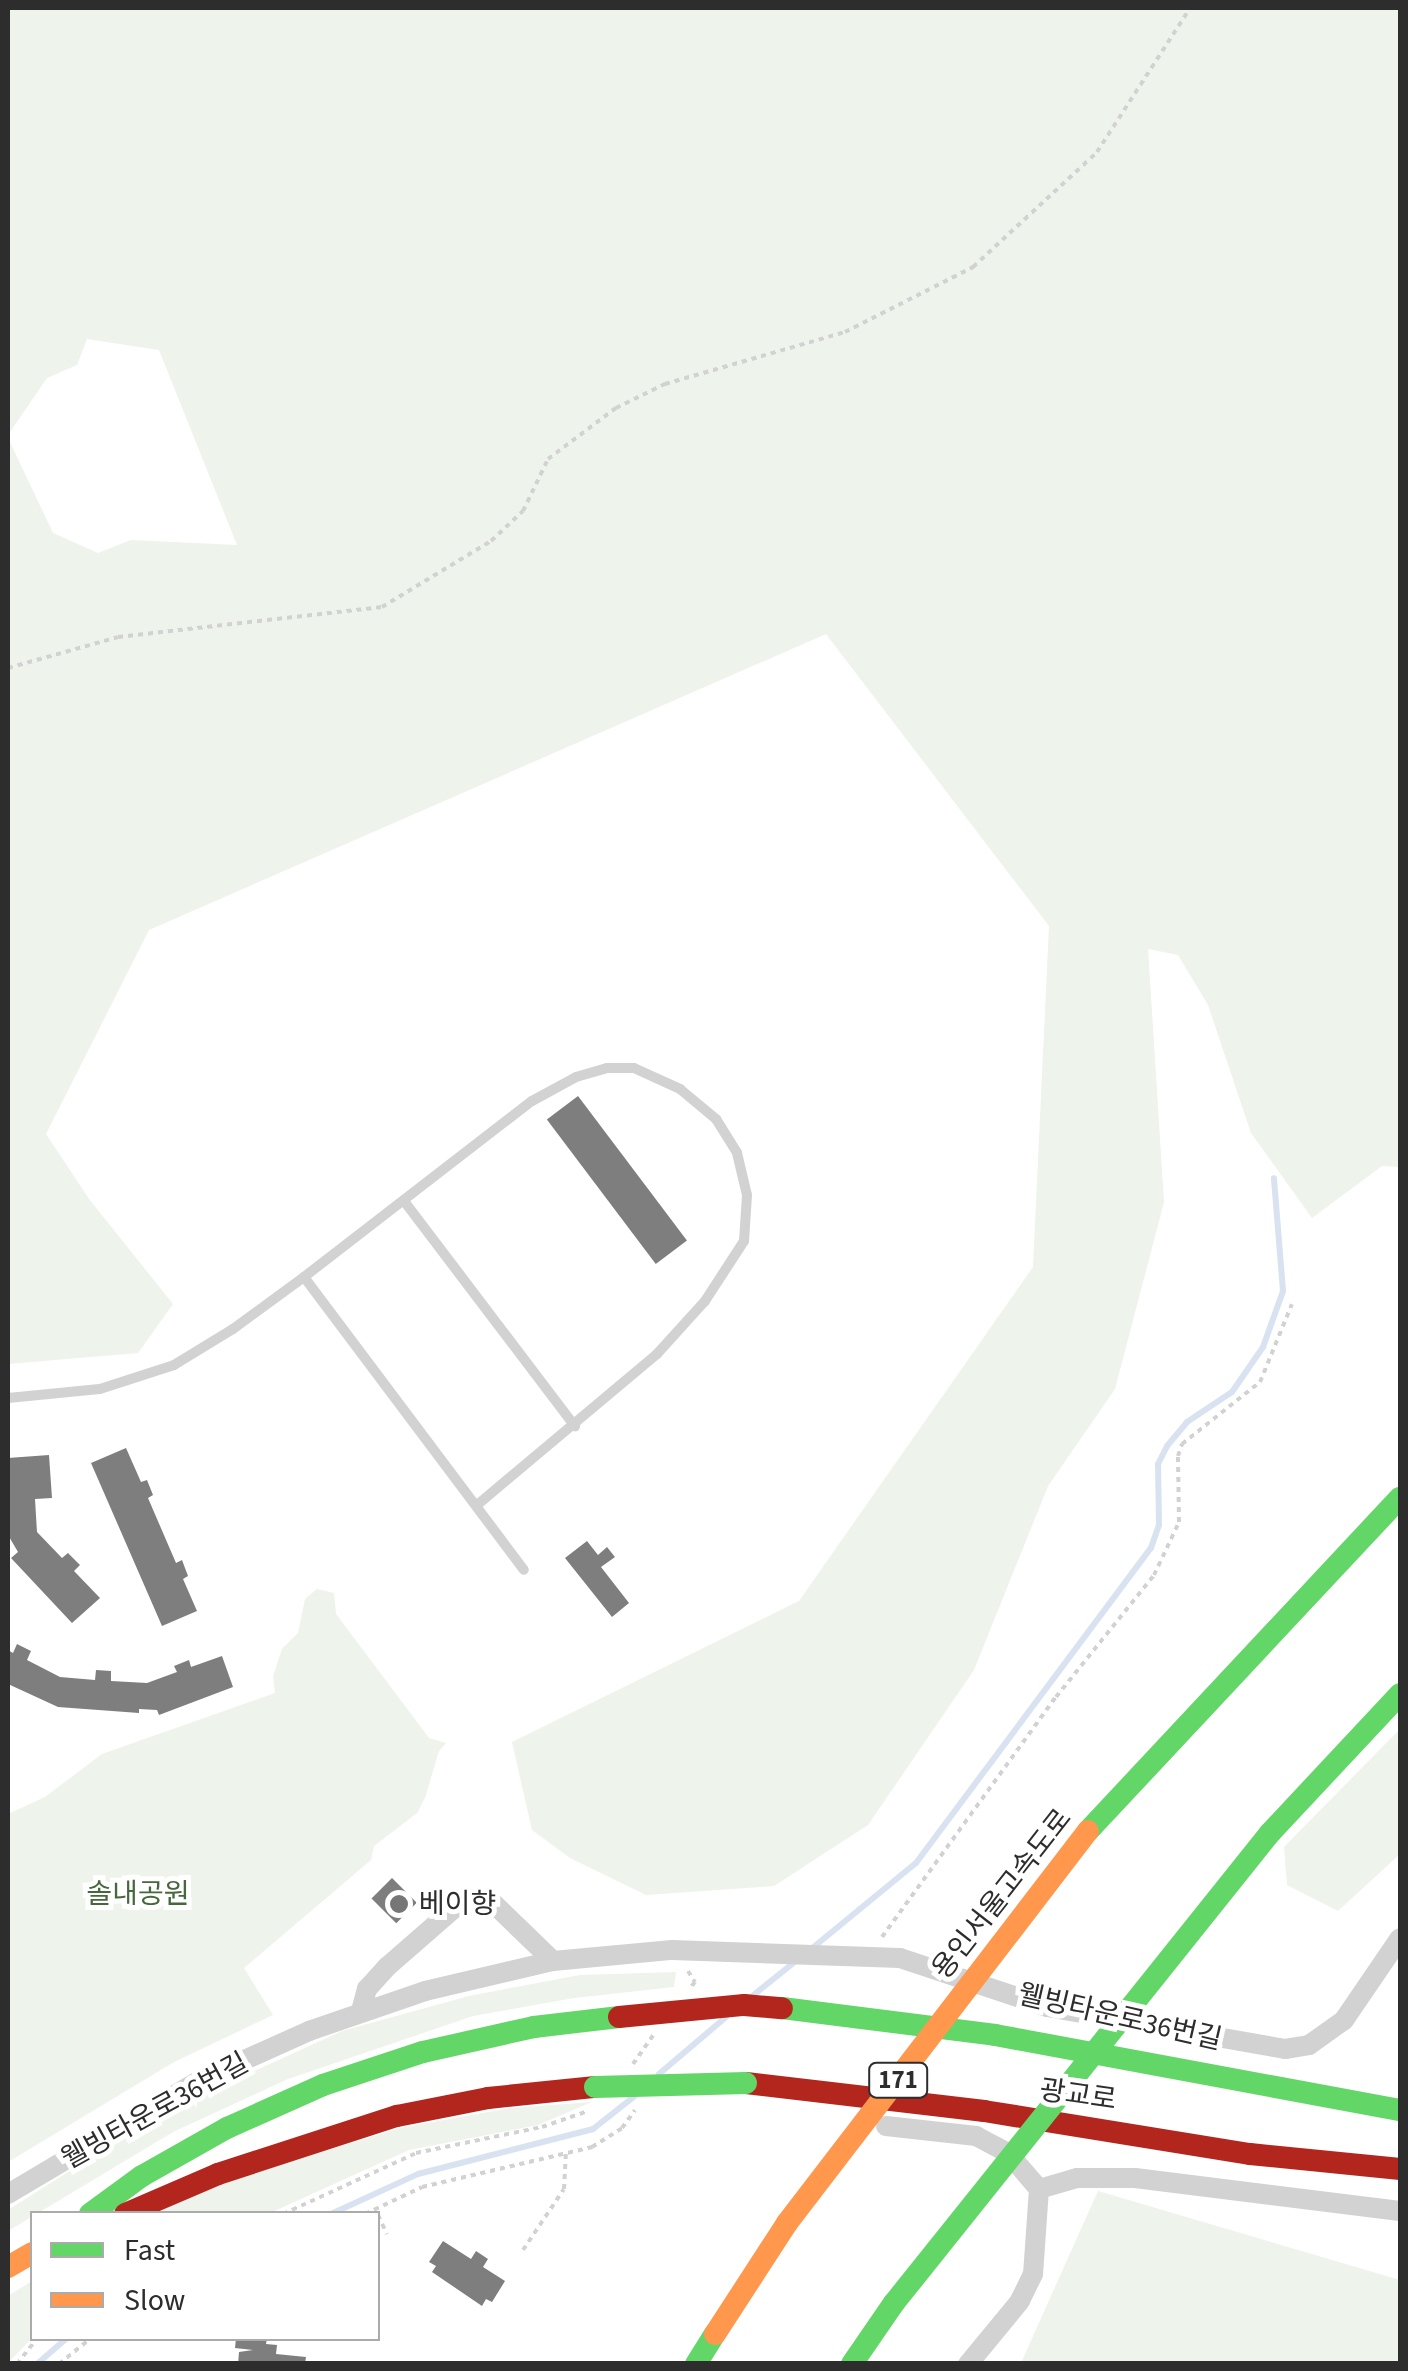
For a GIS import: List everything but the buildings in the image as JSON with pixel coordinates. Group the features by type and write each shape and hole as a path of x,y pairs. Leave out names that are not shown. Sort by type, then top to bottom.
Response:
{"main road":[{"name":"용인서울고속도로","path":"696,2364 788,2223 1088,1830 1400,1498"},
{"path":"852,2364 894,2303 1270,1833 1400,1694"},
{"name":"광교로","path":"94,2211 142,2176 227,2128 322,2085 442,2048 534,2027 708,2007 782,2008 995,2035 1400,2110"},
{"name":"광교로","path":"132,2211 256,2160 398,2116 488,2098 594,2087 746,2083 984,2111 1250,2154 1400,2169"},
{"path":"8,2267 30,2253"}],"street":[{"path":"361,2011 366,1988 388,1966 459,1904 478,1898 493,1903 553,1960"},
{"name":"웰빙타운로36번길","path":"8,2194 200,2080 361,2011 553,1960 729,1950 876,1956 934,1966 1048,2008 1285,2049 1308,2044 1344,2020 1400,1938"},
{"path":"886,2126 976,2136 1008,2152 1039,2189 1034,2274 1020,2301 968,2364"},
{"path":"1039,2189 1077,2178 1135,2178 1400,2211"}],"lane":[{"path":"8,1398 100,1389 155,1373 205,1348 304,1277 532,1101 576,1077 607,1068 634,1068 680,1089 716,1119 737,1153 747,1195 744,1241 705,1302 681,1328 575,1426 478,1505"},
{"path":"404,1201 575,1426"},
{"path":"304,1277 524,1570"}],"path":[{"path":"8,668 118,637 382,607 491,541 523,510 548,459 616,408 665,384 846,332 973,267 1097,152 1190,8"},
{"path":"876,1956 890,1922 953,1843 1056,1697 1154,1575 1179,1522 1178,1456 1182,1444 1260,1382 1292,1304"},
{"path":"378,2211 422,2187 566,2154 607,2140 638,2106"},
{"path":"523,2250 564,2189 566,2154"},
{"path":"380,2220 387,2234"},
{"path":"17,2364 36,2341"},
{"path":"59,2364 87,2341"}],"green space":[{"path":"8,8 1400,8 1400,1167 1382,1166 1312,1218 1251,1133 1208,1005 1178,955 1148,949 1164,1202 1115,1389 1048,1486 974,1670 868,1825 774,1886 646,1895 570,1858 532,1830 512,1742 799,1601 1033,1267 1049,926 826,634 149,930 46,1134 89,1199 173,1304 138,1353 8,1364 8,438 53,533 98,553 131,540 237,545 159,350 87,339 77,365 47,378 8,435"},
{"name":"솔내공원","path":"317,1589 334,1593 336,1614 429,1738 446,1743 439,1751 417,1813 374,1846 371,1860 244,1968 273,2015 174,2062 8,2162 8,1814 45,1797 102,1754 275,1693 273,1676 282,1649 298,1633 305,1599"},
{"path":"1400,1729 1400,1854 1338,1911 1287,1885 1284,1847"},
{"path":"676,1972 674,1987 574,1998 473,2016 288,2079 173,2132 41,2211 30,2211 30,2218 8,2231 8,2210 111,2145 204,2094 342,2031 469,1996 580,1975"},
{"path":"592,2102 538,2125 409,2150 274,2211 160,2211 226,2182 400,2128 510,2108"},
{"path":"1098,2191 1400,2280 1400,2363 1021,2363"},
{"path":"30,2282 30,2340 8,2363 8,2296"}],"waterway":[{"path":"810,1950 916,1863 1151,1548 1159,1525 1158,1464 1167,1446 1187,1422 1232,1392 1263,1347 1283,1291 1274,1178"},
{"path":"751,1997 796,1961"},
{"path":"659,2074 726,2017"},
{"path":"338,2211 418,2174 593,2129 635,2096"},
{"path":"37,2364 64,2341"}],"traffic: fast":[{"path":"1088,1831 1400,1498"},
{"path":"1270,1833 1400,1694"},
{"path":"894,2303 1270,1833"},
{"path":"782,2008 995,2035 1400,2110"},
{"path":"94,2211 142,2176 227,2128 323,2085 423,2052 534,2027 619,2017"},
{"path":"595,2087 746,2083"},
{"path":"852,2364 894,2303"},
{"path":"696,2364 715,2334"}],"traffic: slow":[{"path":"715,2334 787,2223 1088,1831"},
{"path":"8,2267 30,2254"}],"traffic: jam":[{"path":"619,2017 744,2005 782,2008"},
{"path":"746,2083 984,2111 1250,2154 1400,2169"},
{"path":"132,2211 218,2174 397,2116 488,2098 595,2087"}],"place":[{"name":"베이향","path":"399,1904"}]}
